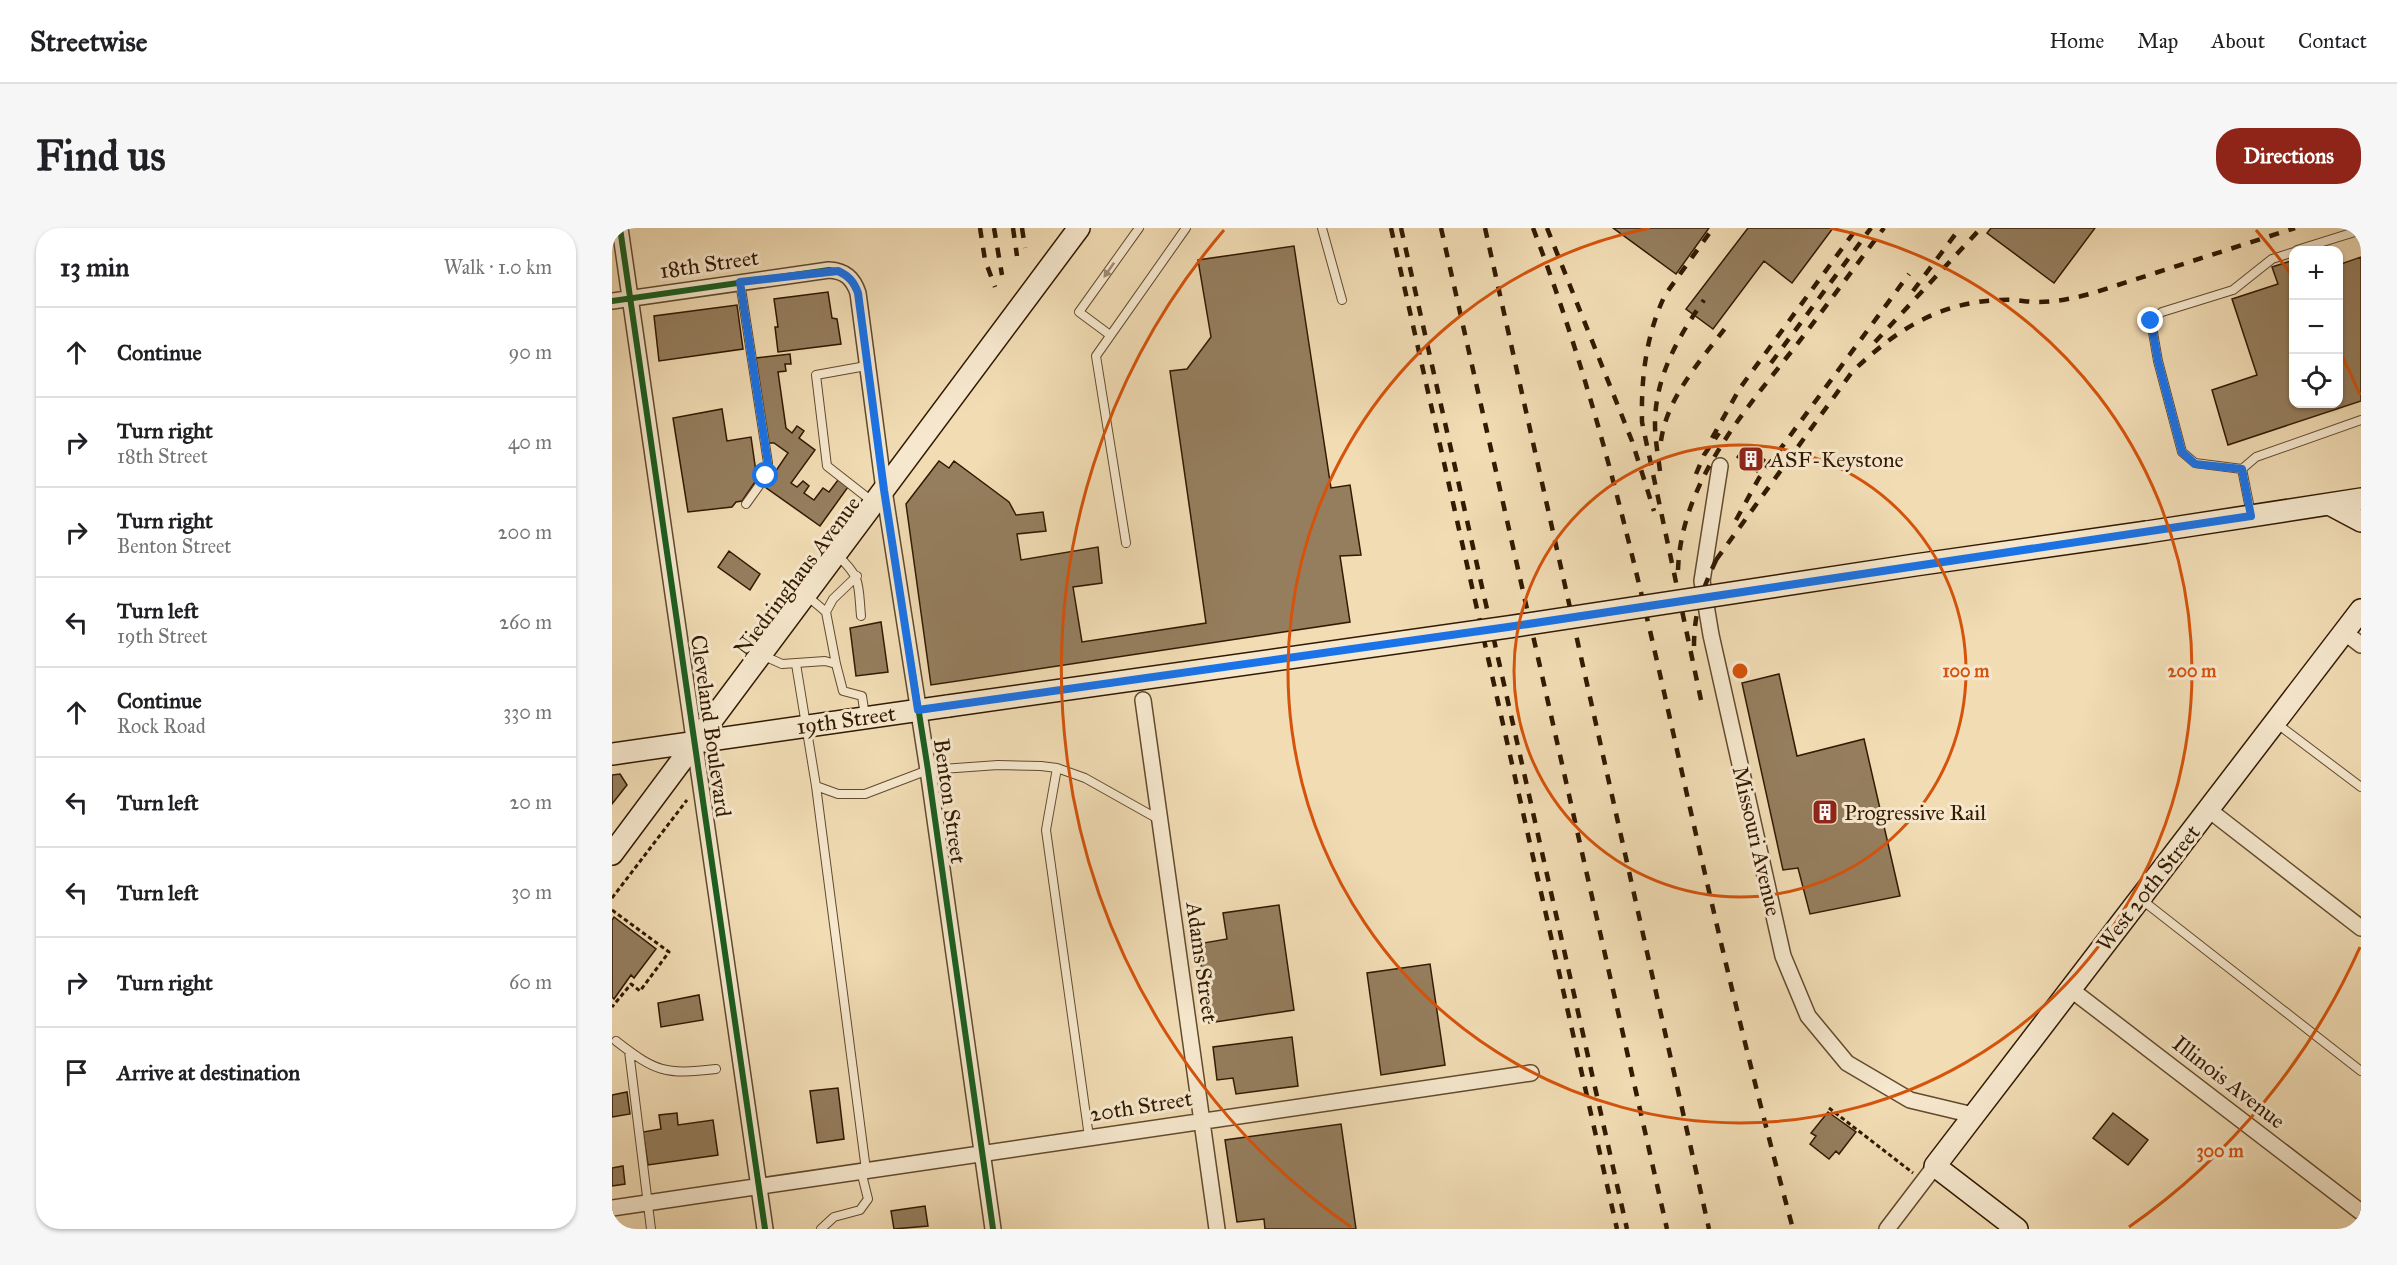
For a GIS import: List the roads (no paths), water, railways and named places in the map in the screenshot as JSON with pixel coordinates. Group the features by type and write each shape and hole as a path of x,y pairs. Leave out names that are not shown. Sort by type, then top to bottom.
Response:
{"main road":[{"name":"Niedringhaus Avenue","path":"612,854 1079,228"},
{"name":"19th Street","path":"612,754 1508,627 2361,499"},
{"path":"2329,504 2361,521"},
{"name":"West 20th Street","path":"1929,1173 2361,610"},
{"path":"1929,1173 2017,1229"}],"street":[{"name":"Cleveland Boulevard","path":"620,228 765,1229"},
{"name":"18th Street","path":"612,301 829,270 847,275"},
{"name":"Benton Street","path":"847,275 854,283 858,293 879,496 928,770 993,1229"},
{"name":"Missouri Avenue","path":"1720,466 1702,581 1711,635 1783,956 1808,1016 1847,1063 1910,1100 1973,1115"},
{"path":"2344,632 2361,645"},
{"name":"Adams Street","path":"1143,700 1217,1229"},
{"path":"2208,810 2361,928"},
{"name":"Illinois Avenue","path":"2069,988 2361,1212"},
{"name":"20th Street","path":"612,1208 1531,1073"},
{"path":"1887,1229 1929,1173"}],"lane":[{"path":"1110,335 1079,312 1139,228"},
{"path":"1126,543 1096,356 1186,228"},
{"path":"1322,228 1342,300"},
{"path":"2311,246 2361,230"},
{"path":"2289,253 2272,259 2233,290 2162,312 2151,321 2158,361 2182,452 2195,464 2242,469 2256,457 2361,420"},
{"path":"740,282 768,463 766,476 746,504"},
{"path":"866,366 816,375 827,466 879,496"},
{"path":"2242,469 2251,516"},
{"path":"836,554 852,568 857,576 861,616"},
{"path":"857,576 833,598 826,612 843,691 862,696 865,718"},
{"path":"806,595 826,612"},
{"path":"761,655 782,663 836,664"},
{"path":"796,664 816,786 868,1199 860,1210 834,1217 821,1229"},
{"path":"2275,722 2361,787"},
{"path":"816,786 838,794 865,794 928,770 1024,764 1057,768 1085,778 1160,820"},
{"path":"1057,768 1046,830 1089,1137"},
{"path":"2140,898 2361,1071"},
{"path":"616,1041 661,1071 687,1072 716,1068"},
{"path":"629,1051 651,1229"}],"railway":[{"path":"980,228 985,260 995,287"},
{"path":"994,228 1002,275"},
{"path":"1013,228 1017,256"},
{"path":"1022,228 1025,248"},
{"path":"1391,228 1617,1229"},
{"path":"1401,228 1627,1229"},
{"path":"1441,228 1667,1229"},
{"path":"1485,228 1709,1229"},
{"path":"1533,228 1578,358 1616,491 1649,625 1733,995 1793,1229"},
{"path":"1547,228 1632,441 1654,511"},
{"path":"1701,700 1642,422 1642,406 1646,357 1659,310 1665,295 1713,228"},
{"path":"1712,438 1740,388 1857,228"},
{"path":"1771,363 1871,228"},
{"path":"1678,570 1682,539 1690,509 1717,453 1734,426 1884,228"},
{"path":"1913,291 1960,228"},
{"path":"1875,342 1981,228"},
{"path":"1716,560 1852,372 1902,331 1958,306 2006,300 2045,302 2079,297 2295,228"},
{"path":"1736,520 1759,478 1909,274"},
{"path":"1660,471 1655,424 1659,390 1677,343 1704,300"},
{"path":"1661,441 1670,408 1678,393 1729,323"},
{"path":"1696,474 1704,455 1719,433"},
{"path":"1694,646 1694,633 1701,598 1720,552"}],"place":[{"name":"ASF-Keystone","path":"1751,459"},
{"name":"Progressive Rail","path":"1825,812"}]}
